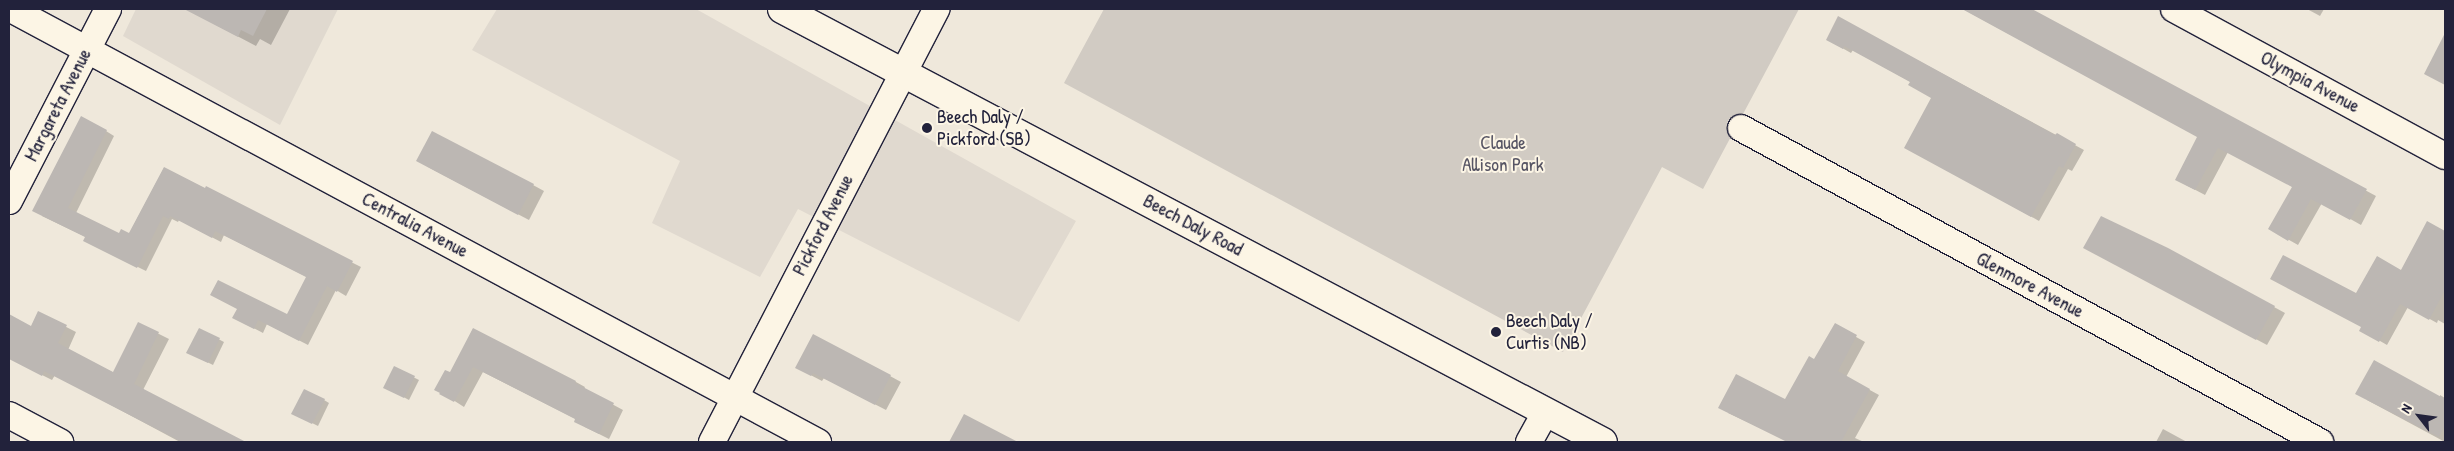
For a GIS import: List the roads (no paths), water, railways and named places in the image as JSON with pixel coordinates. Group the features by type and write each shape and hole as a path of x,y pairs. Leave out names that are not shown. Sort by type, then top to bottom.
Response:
{"main road":[{"name":"Beech Daly Road","path":"782,9 1603,442"}],"street":[{"name":"Centralia Avenue","path":"11,9 818,442"},
{"name":"Margareta Avenue","path":"9,201 108,9"},
{"name":"Pickford Avenue","path":"712,442 936,9"},
{"name":"Olympia Avenue","path":"2174,9 2445,156"},
{"name":"Glenmore Avenue","path":"1741,128 2320,442"},
{"path":"1529,442 1546,411"},
{"path":"9,415 60,442"}],"place":[{"name":"Beech Daly / Pickford (SB)","path":"927,128"},
{"name":"Beech Daly / Curtis (NB)","path":"1496,332"}],"park label":[{"name":"Claude Allison Park","path":"1503,154"}]}
